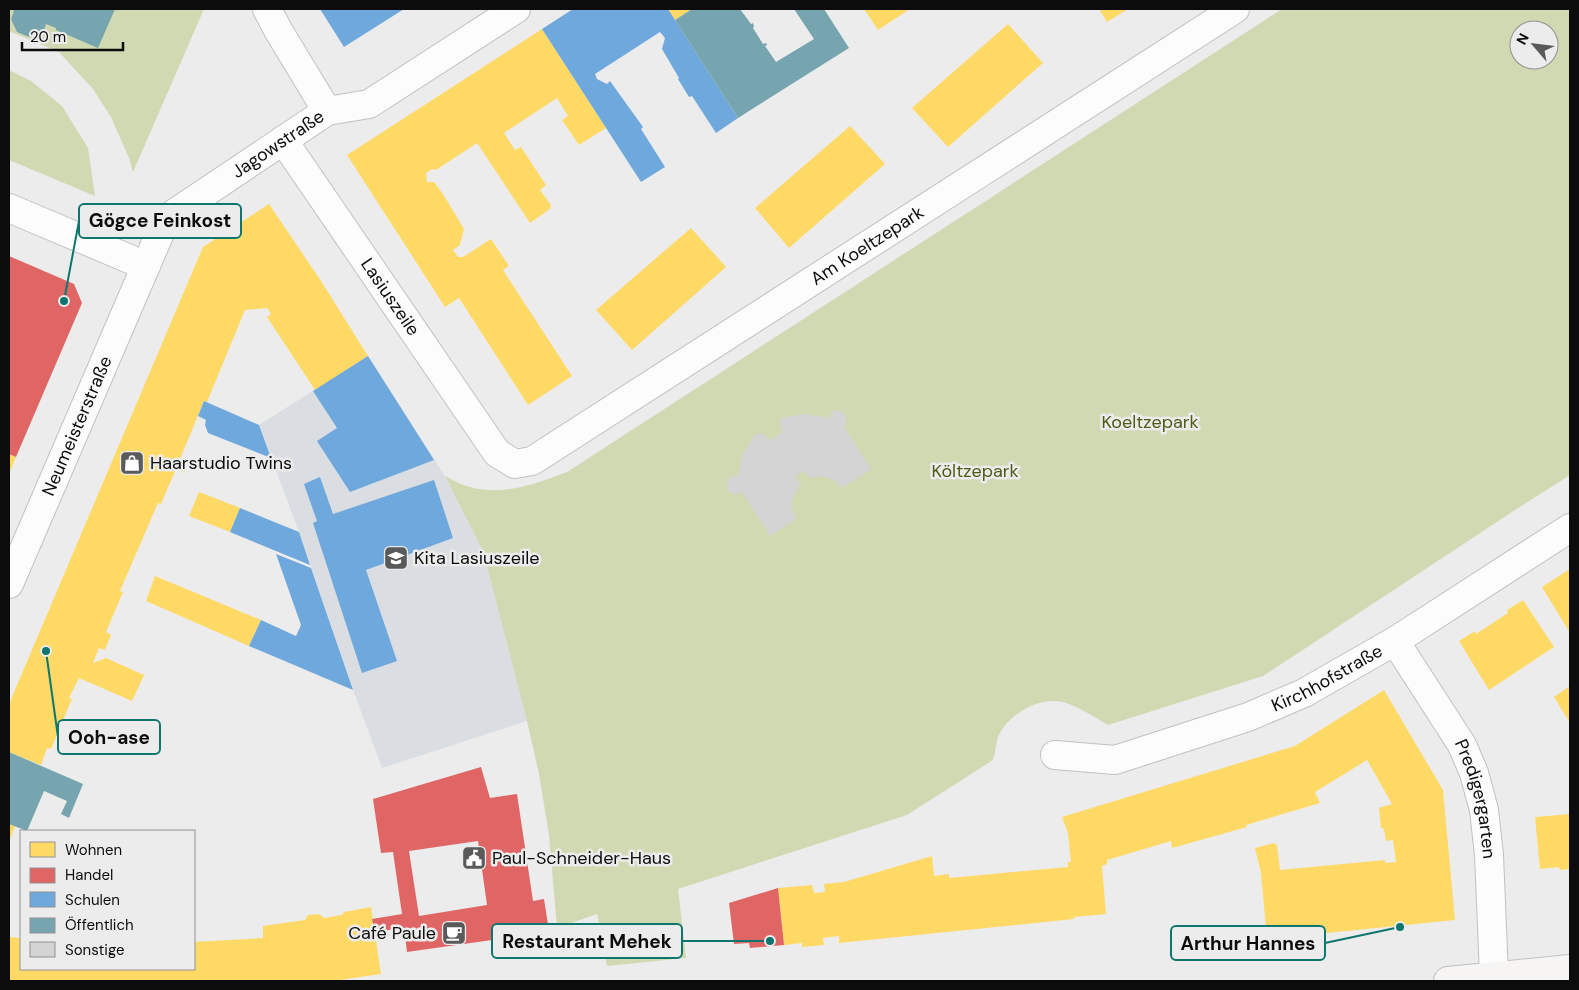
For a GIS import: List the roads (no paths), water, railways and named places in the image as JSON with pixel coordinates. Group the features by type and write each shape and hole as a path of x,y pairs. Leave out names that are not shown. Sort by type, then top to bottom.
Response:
{"street":[{"path":"267,9 326,112"},
{"name":"Jagowstraße","path":"146,266 166,219 326,112 369,104 516,9"},
{"name":"Am Koeltzepark","path":"496,453 515,464 532,461 1235,9"},
{"name":"Lasiuszeile","path":"283,140 496,453"},
{"path":"9,208 146,266"},
{"name":"Neumeisterstraße","path":"9,584 146,266"},
{"name":"Kirchhofstraße","path":"1055,755 1115,760 1248,717 1304,693 1395,641 1570,528"},
{"name":"Predigergarten","path":"1395,641 1462,745 1474,773 1484,810 1489,855 1494,976"},
{"path":"1448,981 1570,969"}],"place":[{"name":"Gögce Feinkost","path":"64,301"},
{"name":"Haarstudio Twins","path":"132,463"},
{"name":"Kita Lasiuszeile","path":"396,558"},
{"name":"Ooh-ase","path":"46,651"},
{"name":"Paul-Schneider-Haus","path":"474,858"},
{"name":"Arthur Hannes","path":"1400,927"},
{"name":"Café Paule","path":"454,933"},
{"name":"Restaurant Mehek","path":"770,941"}],"park label":[{"name":"Koeltzepark","path":"1150,422"},
{"name":"Költzepark","path":"975,471"}]}
